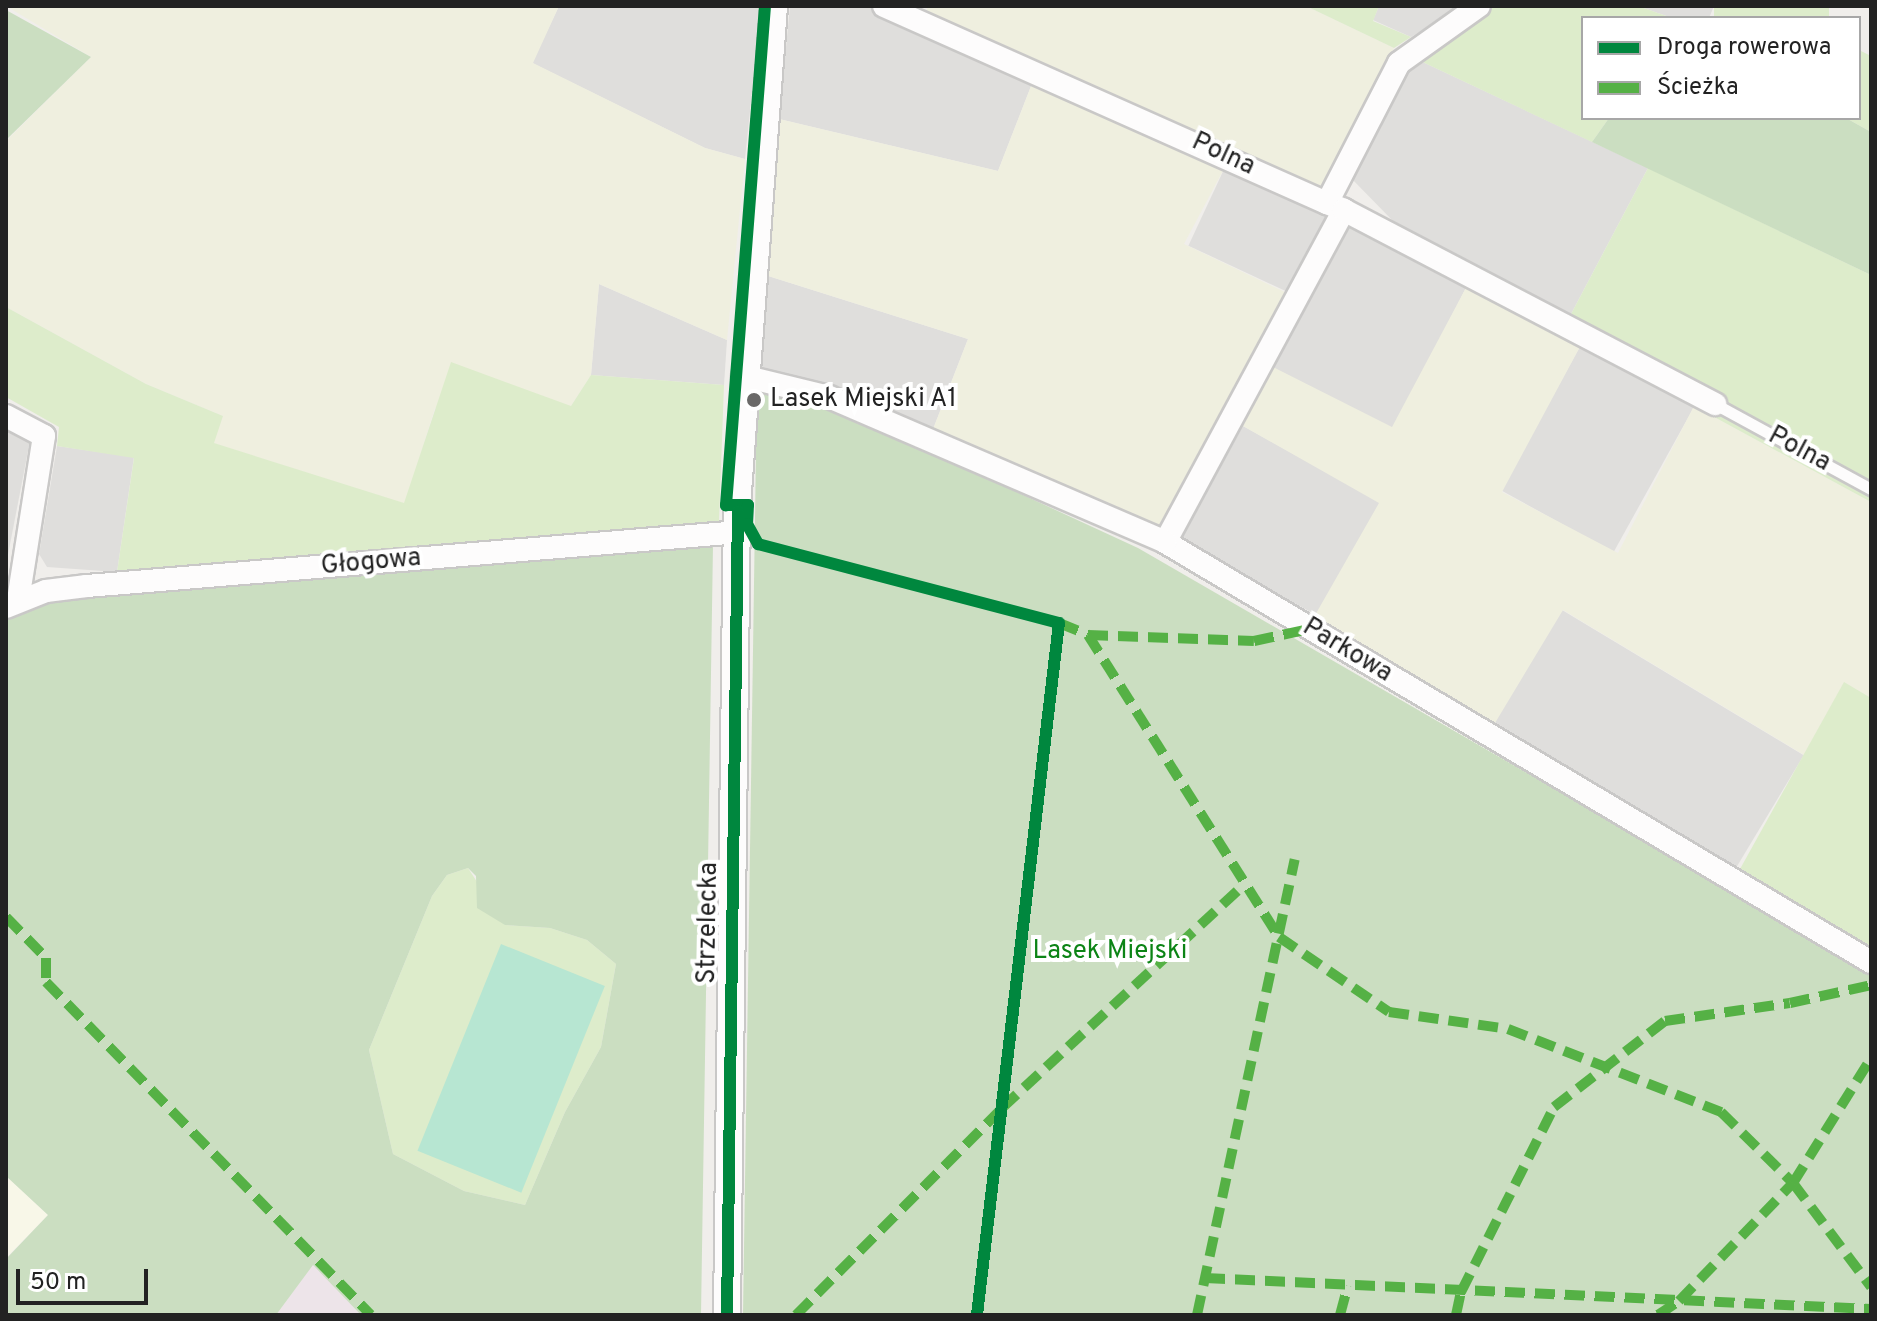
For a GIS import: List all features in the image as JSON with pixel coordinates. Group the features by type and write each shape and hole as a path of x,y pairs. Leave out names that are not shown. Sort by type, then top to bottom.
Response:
{"street":[{"name":"Strzelecka","path":"727,1315 743,376 774,6"},
{"name":"Polna","path":"884,6 1336,206 1715,404"},
{"path":"1165,542 1336,206 1399,63 1479,6"},
{"name":"Parkowa","path":"743,376 829,397 1165,542 1871,962"},
{"path":"6,416 44,436 12,604"},
{"name":"Głogowa","path":"12,604 87,586 739,532"}],"lane":[{"name":"Polna","path":"1715,404 1871,489"}],"shaded area":[{"path":"559,6 761,6 745,159 705,148 532,63"},
{"path":"790,6 868,6 1033,81 998,171 779,119"},
{"path":"1379,6 1461,6 1411,37 1373,20"},
{"path":"1638,6 1714,6 1710,16 1666,16"},
{"path":"1412,57 1648,168 1570,316 1393,221 1349,176"},
{"path":"1226,165 1330,214 1293,294 1188,246"},
{"path":"1349,220 1469,281 1394,429 1274,368"},
{"path":"765,275 968,339 930,437 754,372"},
{"path":"599,284 727,340 724,385 591,375"},
{"path":"1582,343 1695,406 1613,552 1501,490"},
{"path":"1243,426 1380,502 1317,616 1180,540"},
{"path":"6,428 30,441 6,565"},
{"path":"57,446 134,457 117,572 47,567 39,554"},
{"path":"1562,610 1804,755 1736,868 1495,722"},
{"path":"6,1176 48,1215 6,1258"},
{"path":"313,1264 361,1315 276,1315"}],"green space":[{"path":"6,6 559,6 533,63 705,148 745,159 727,340 599,284 591,375 571,406 435,408 405,504 213,443 223,416 146,384 6,307 6,141 91,57"},
{"path":"928,6 1306,6 1394,48 1322,191 925,15"},
{"path":"1306,6 1379,6 1373,21 1411,37 1394,48"},
{"path":"1494,6 1638,6 1666,16 1581,16 1581,120 1608,120 1592,142 1412,57"},
{"path":"1714,6 1829,6 1829,16 1714,16"},
{"path":"6,10 91,57 6,140"},
{"path":"1861,51 1871,56 1871,132 1850,120 1861,120"},
{"path":"1033,81 1226,165 1184,244 1289,294 1159,531 930,437 968,339 765,275 779,119 998,171"},
{"path":"1608,120 1850,120 1871,132 1871,275 1592,142"},
{"path":"1648,168 1871,275 1871,502 1694,406 1703,392 1587,330 1570,316"},
{"path":"1469,282 1582,343 1502,492 1618,553 1694,406 1871,502 1871,698 1844,683 1804,755 1563,610 1495,723 1314,617 1379,503 1243,426 1271,366 1392,427"},
{"path":"6,307 146,384 223,416 214,443 404,503 451,362 571,406 591,375 724,385 719,522 117,572 134,458 57,446 59,427 6,397"},
{"name":"Lasek Miejski","path":"757,385 826,404 1138,548 1871,972 1871,1315 743,1315"},
{"path":"713,545 701,1315 361,1315 313,1265 276,1315 6,1315 6,1259 48,1215 6,1176 6,611 22,602","holes":["468,868 476,876 477,908 505,925 550,928 587,940 616,964 601,1047 565,1112 525,1205 464,1191 393,1154 369,1050 432,896 447,875"]},
{"path":"1844,682 1871,698 1871,949 1740,869"},
{"path":"468,868 505,925 550,928 587,940 616,964 601,1047 565,1112 525,1205 464,1191 393,1154 369,1050 432,896 447,875"},
{"path":"501,944 605,986 521,1193 417,1151"}],"marked path":[{"path":"1059,623 1088,635 1254,641 1309,629"},
{"path":"1088,635 1279,937 1389,1012 1508,1029 1721,1112 1793,1183 1871,1287"},
{"path":"1197,1315 1295,859"},
{"path":"796,1315 1002,1108 1245,884"},
{"path":"6,917 46,958 46,982 371,1315"},
{"path":"1456,1315 1461,1292 1554,1107 1665,1021 1790,1003 1871,985"},
{"path":"1658,1315 1679,1301 1793,1183 1871,1058"},
{"path":"1205,1278 1871,1309"},
{"path":"1340,1315 1348,1286"}],"cycle path":[{"path":"765,6 726,505 748,505 747,524 758,544 1059,623 977,1315"},
{"path":"727,1315 738,511"}],"place":[{"name":"Lasek Miejski A1","path":"754,400"}]}
